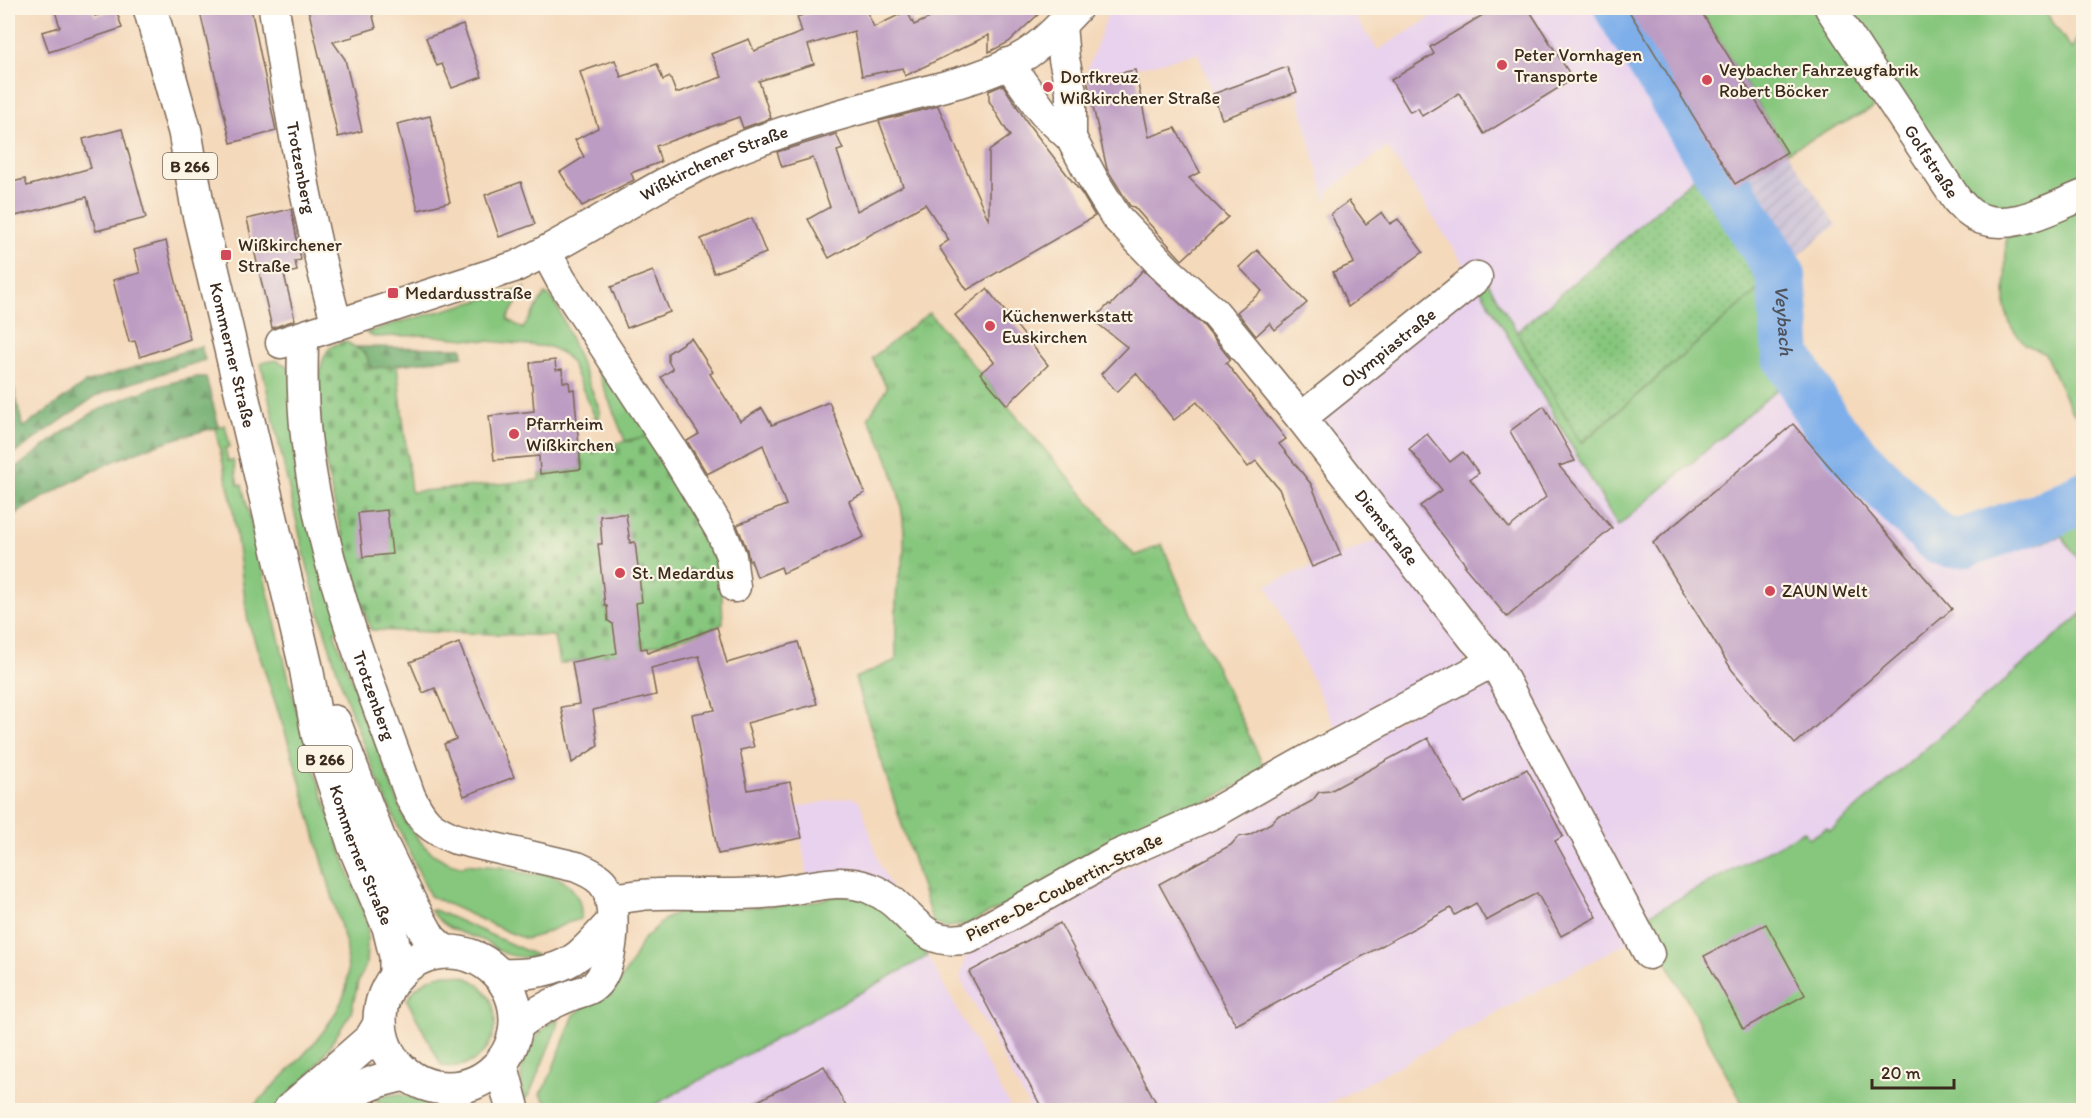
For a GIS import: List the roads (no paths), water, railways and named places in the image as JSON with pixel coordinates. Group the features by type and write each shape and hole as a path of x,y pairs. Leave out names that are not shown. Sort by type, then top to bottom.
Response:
{"main road":[{"name":"Kommerner Straße","path":"150,8 185,132 198,209 306,667 318,734 355,847 389,927 396,956 396,975"},
{"name":"Kommerner Straße","path":"306,667 338,729 378,837 430,939 444,952"},
{"path":"444,952 473,956 499,974 513,998 516,1027 511,1046 501,1064 485,1078 457,1088 430,1086 406,1074 394,1062 385,1048 380,1024 383,999 396,975 418,959 444,952"},
{"path":"290,1110 371,1039 380,1024"},
{"path":"501,1064 513,1110"},
{"path":"325,1110 371,1083 406,1074"},
{"path":"457,1088 481,1110"}],"street":[{"name":"Trotzenberg","path":"274,8 303,174 328,294 337,325"},
{"name":"Golfstraße","path":"1830,8 1957,200 1967,210 1985,220 2010,221 2029,217 2072,200"},
{"name":"Wißkirchener Straße","path":"292,340 517,266 546,252 660,185 756,141 838,114 939,88 1008,63 1026,54 1069,16"},
{"name":"Diemstraße","path":"1069,16 1064,59 1071,91 1071,138"},
{"name":"Diemstraße","path":"1008,63 1043,112 1071,138 1116,217 1161,264 1215,313 1301,418 1474,639 1494,661 1649,954"},
{"path":"546,252 561,280 673,451 721,531 731,556 735,586"},
{"name":"Olympiastraße","path":"1301,418 1477,277"},
{"name":"Trotzenberg","path":"292,340 303,392 312,476 323,534 343,603 419,816 430,827 456,839 577,867 595,876 606,886 611,911"},
{"name":"Pierre-De-Coubertin-Straße","path":"611,911 654,894 773,892 847,882 870,888 898,905 927,935 941,940 954,941 969,938 1116,856 1212,814 1309,759 1494,661"},
{"path":"499,974 516,975 550,970 578,956 611,911"},
{"path":"516,1027 532,1014 573,994 592,988 598,981 608,964 611,911"}],"waterway":[{"name":"Veybach","path":"1619,8 1775,264 1781,276 1787,356 1825,422 1860,462 1931,533 1951,543 1966,542 2051,513 2084,496"}],"place":[{"name":"Peter Vornhagen Transporte","path":"1502,65"},
{"name":"Veybacher Fahrzeugfabrik Robert Böcker","path":"1707,80"},
{"name":"Dorfkreuz Wißkirchener Straße","path":"1048,87"},
{"name":"Wißkirchener Straße","path":"226,255"},
{"name":"Medardusstraße","path":"393,293"},
{"name":"Küchenwerkstatt Euskirchen","path":"990,326"},
{"name":"Pfarrheim Wißkirchen","path":"514,434"},
{"name":"St. Medardus","path":"620,573"},
{"name":"ZAUN Welt","path":"1770,591"}]}
